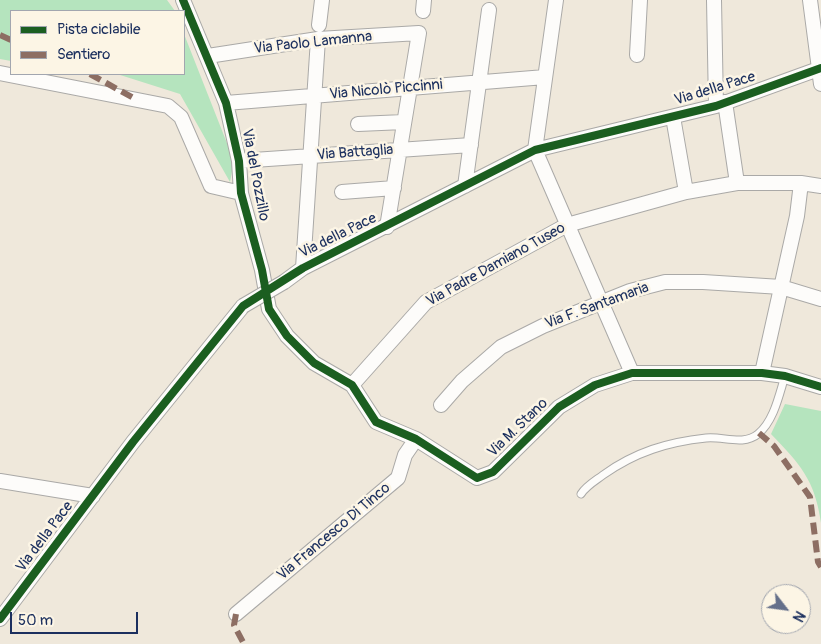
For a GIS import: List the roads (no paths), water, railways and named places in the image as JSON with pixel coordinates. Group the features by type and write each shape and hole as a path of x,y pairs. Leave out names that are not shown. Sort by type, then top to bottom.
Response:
{"street":[{"name":"Via del Pozzillo","path":"183,0 226,103 239,161 241,193 262,270 269,309 287,336 314,363 352,385"},
{"path":"303,268 313,96 322,0"},
{"path":"556,0 535,150 632,373"},
{"path":"637,55 640,0"},
{"path":"714,0 720,104 737,183"},
{"path":"810,0 821,84"},
{"path":"465,186 489,10"},
{"name":"Via Paolo Lamanna","path":"208,56 318,32 419,33 410,88"},
{"name":"Via della Pace","path":"0,620 133,442 243,306 284,282 303,268 387,227 535,150 674,117 720,104 820,68"},
{"path":"10,75 168,106 181,117 210,186 241,193"},
{"name":"Via Nicolò Piccinni","path":"226,103 545,77"},
{"path":"387,227 410,88"},
{"path":"674,117 686,192"},
{"path":"358,124 404,122"},
{"name":"Via Battaglia","path":"239,161 471,145"},
{"name":"Via Padre Damiano Tuseo","path":"352,385 426,302 567,225 686,192 737,183 800,183 821,186"},
{"path":"762,373 797,216 800,183"},
{"path":"342,192 394,188"},
{"name":"Via F. Santamaria","path":"441,405 462,381 501,347 543,326 630,291 665,282 703,282 781,287 821,299"},
{"name":"Via M. Stano","path":"352,385 376,422 416,439 477,478 493,472 559,408 595,385 632,373 762,373 784,376 821,387"},
{"name":"Via Francesco Di Tinco","path":"236,614 398,478 406,455 416,439"},
{"path":"0,480 93,496"}],"lane":[{"path":"580,494 585,487 636,454 664,445 708,438 747,440 759,433 774,410 784,376"}]}
